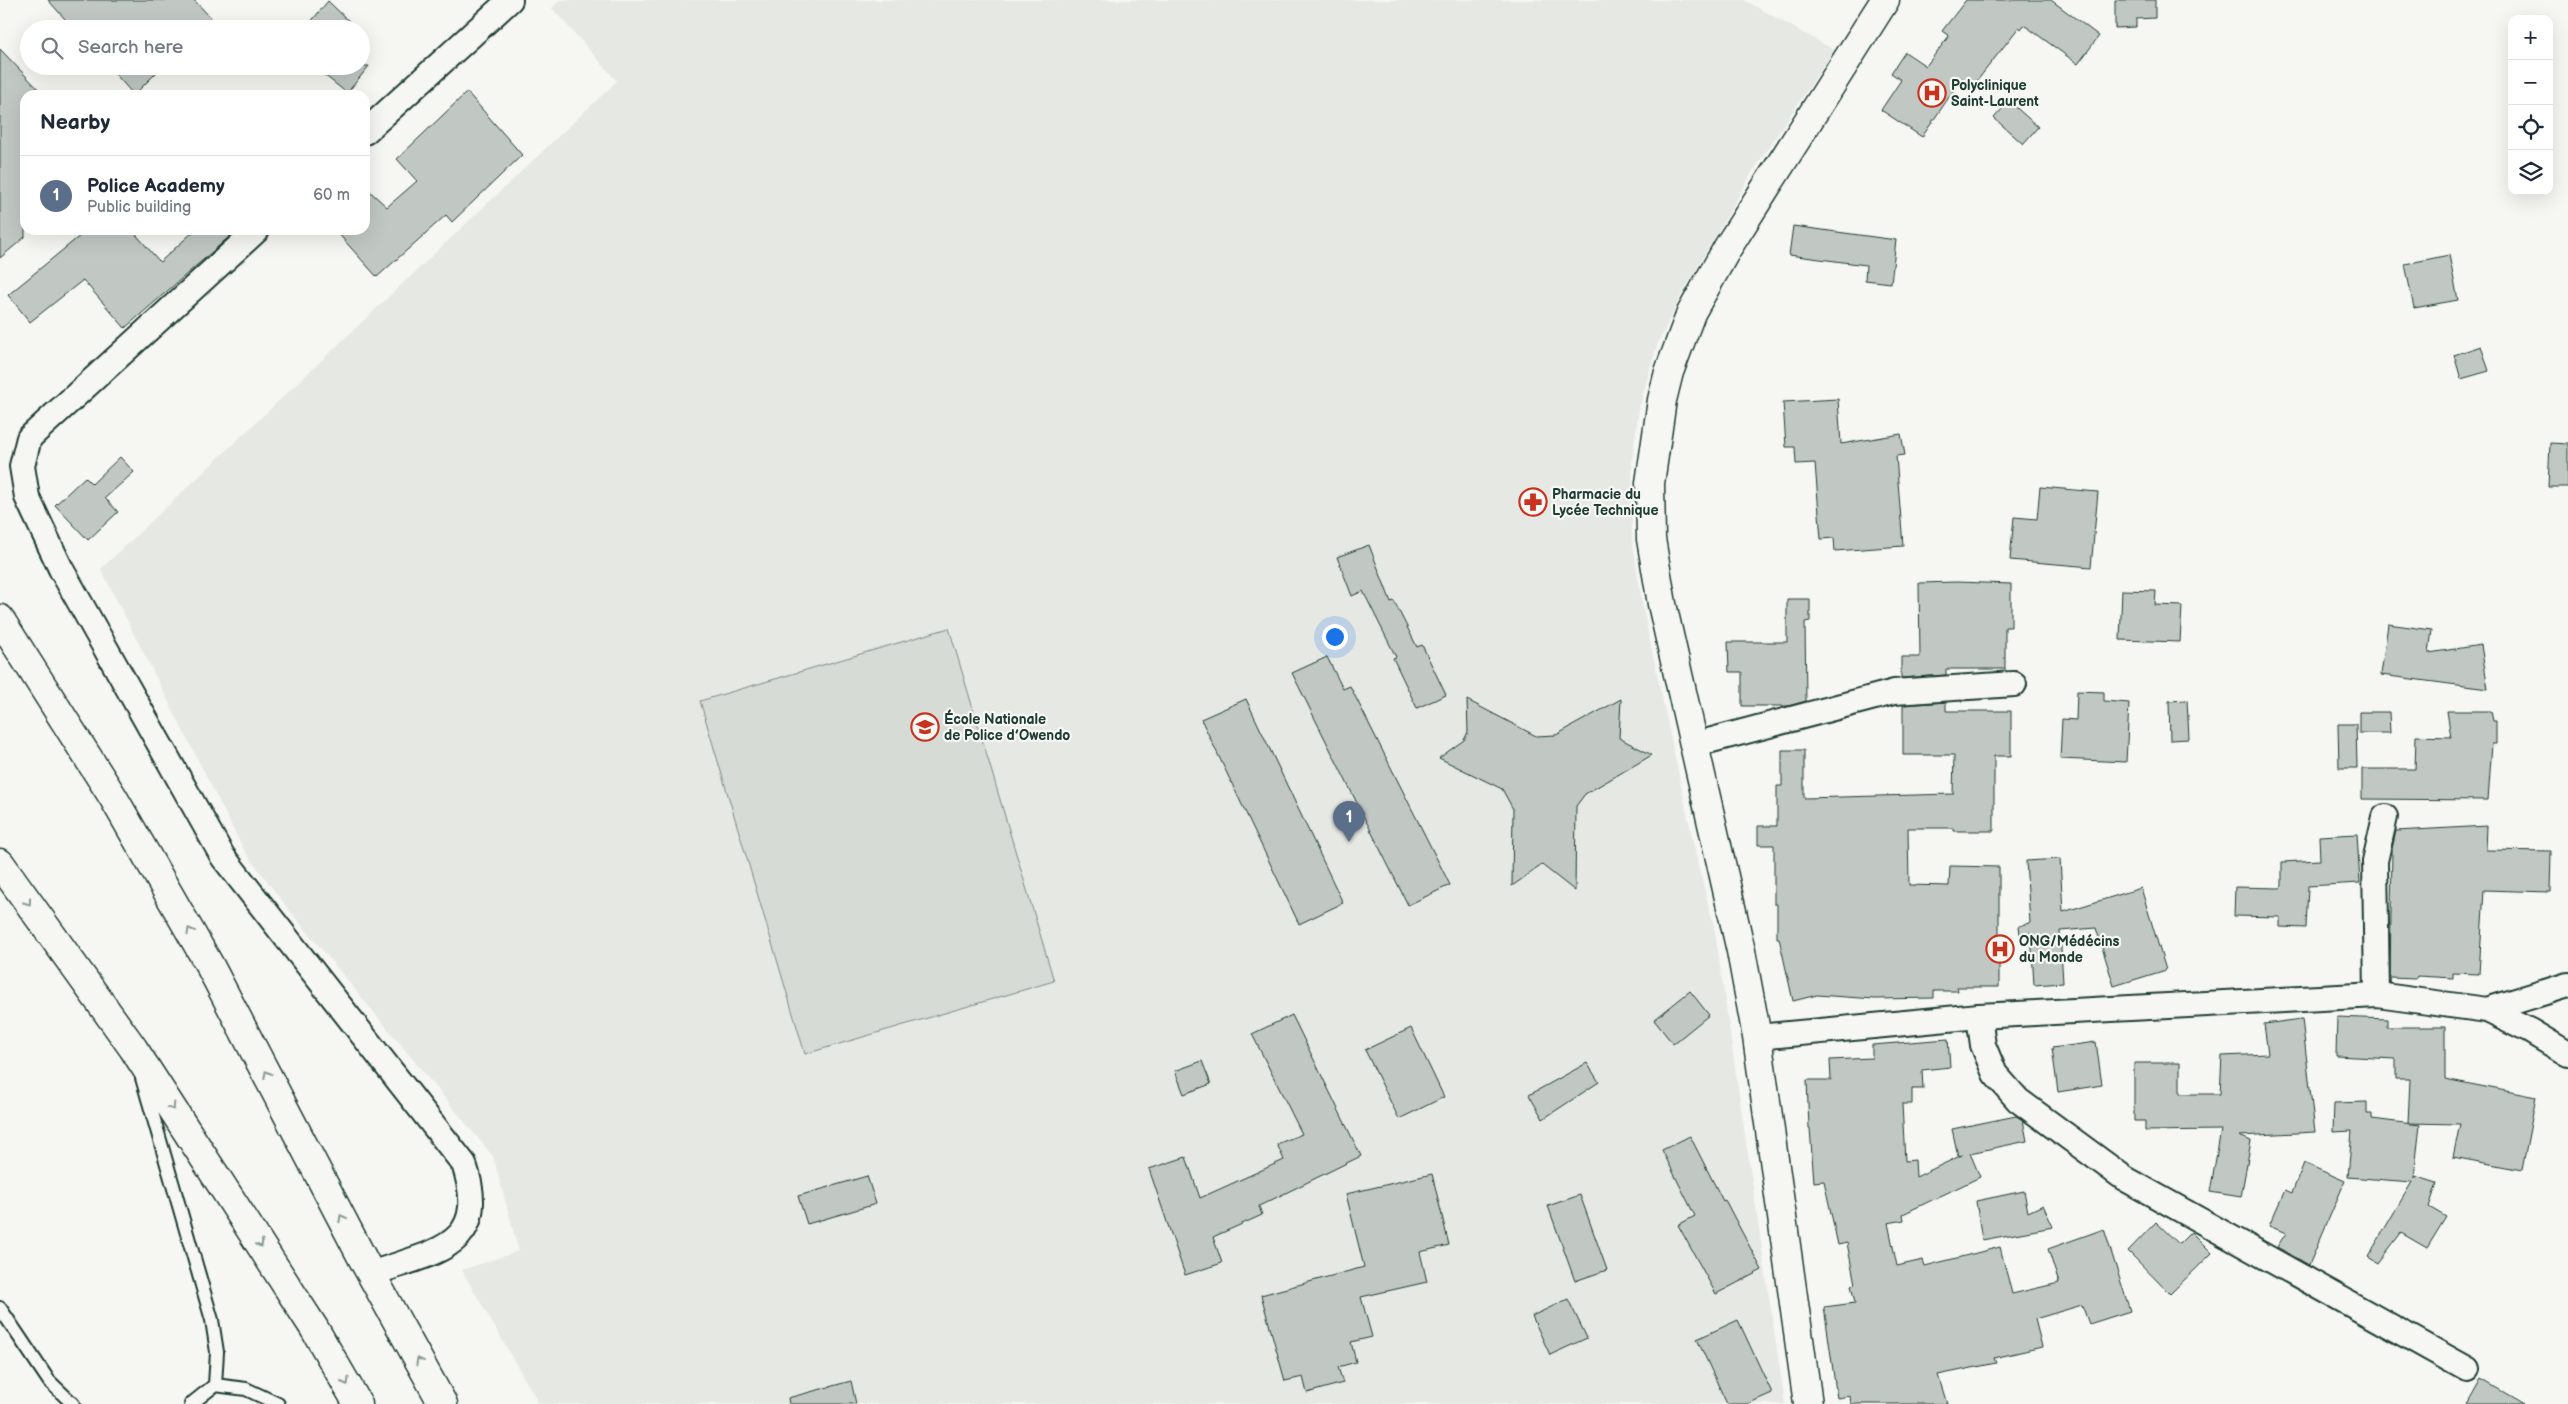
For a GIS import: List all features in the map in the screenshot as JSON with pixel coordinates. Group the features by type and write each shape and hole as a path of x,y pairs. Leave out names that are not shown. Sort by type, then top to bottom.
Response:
{"main road":[{"path":"1808,1404 1757,1037 1741,951 1662,604 1651,539 1650,483 1652,456 1668,372 1691,313 1707,282 1885,0"},
{"path":"0,619 113,797 210,966 371,1274 443,1404"},
{"path":"0,863 133,1048 314,1328 358,1404"}],"street":[{"path":"370,127 510,0"},
{"path":"252,235 29,438 22,466 27,497 61,569 223,857 464,1164 472,1188 471,1214 463,1231 448,1246 371,1274"},
{"path":"1693,745 1894,692 2014,684"},
{"path":"2377,995 2375,861 2385,816"},
{"path":"2487,1010 2568,984"},
{"path":"1757,1037 1978,1016 2377,995 2487,1010 2530,1031 2568,1054"},
{"path":"1978,1016 1983,1045 1995,1074 2012,1094 2117,1172 2467,1369"}],"lane":[{"path":"133,1048 212,1320 217,1352 216,1385"},
{"path":"0,1308 49,1381 73,1404"},
{"path":"191,1404 216,1385 246,1389 278,1404"}],"shaded area":[{"name":"École Nationale de Police d’Owendo","path":"560,0 1744,0 1834,50 1753,171 1682,294 1657,345 1639,408 1632,461 1632,537 1642,604 1699,869 1714,926 1785,1404 539,1404 462,1270 519,1251 493,1156 285,905 244,850 101,569 617,81 552,8"},
{"path":"949,628 1054,981 805,1054 700,701"}],"building":[{"path":"48,0 194,0 211,18 209,20 66,20"},
{"path":"1966,0 2051,0 2099,36 2078,64 2024,25 2021,29 2019,27 1973,86 1962,78 1922,137 1881,110 1901,80 1891,73 1905,52 1926,66 1949,36 1942,31"},
{"path":"2115,0 2155,0 2155,18 2136,19 2136,27 2115,28"},
{"path":"328,1 348,20 312,20"},
{"path":"0,49 20,70 20,75 25,75 39,90 20,90 20,235 25,235 25,237 0,258"},
{"path":"116,75 154,75 139,90 130,90"},
{"path":"324,75 362,75 349,90 343,90"},
{"path":"467,92 522,155 452,222 446,215 377,277 339,235 370,235 370,192 387,207 417,181 397,159"},
{"path":"2009,101 2038,127 2023,144 1994,118"},
{"path":"1793,226 1896,240 1891,283 1865,280 1866,265 1789,255"},
{"path":"81,235 136,235 160,262 190,235 231,235 125,328 83,280 30,322 8,295"},
{"path":"2449,255 2458,300 2414,308 2405,264"},
{"path":"2481,346 2489,371 2461,379 2454,355"},
{"path":"1838,399 1841,444 1901,434 1905,455 1896,456 1903,546 1835,551 1834,538 1821,539 1815,463 1796,464 1795,447 1786,447 1783,402"},
{"path":"2550,443 2568,444 2568,487 2548,487"},
{"path":"120,457 134,472 105,498 118,512 88,540 55,505 85,477 92,484"},
{"path":"2040,487 2098,492 2091,567 2010,560 2014,517 2037,519"},
{"path":"1369,545 1391,602 1394,601 1417,647 1422,645 1446,695 1417,708 1393,658 1396,657 1363,591 1352,596 1337,557"},
{"path":"1919,583 2011,584 2011,627 2005,627 2005,669 1946,669 1946,675 1901,678 1901,657 1920,657"},
{"path":"2122,590 2156,591 2155,605 2182,606 2180,642 2120,640"},
{"path":"1787,599 1810,599 1810,621 1805,622 1806,701 1788,706 1742,706 1742,672 1729,672 1728,642 1787,642"},
{"path":"2388,624 2432,630 2429,653 2481,645 2488,689 2381,675"},
{"path":"1327,657 1343,689 1350,686 1450,885 1408,905 1292,673"},
{"path":"2077,691 2104,692 2104,701 2129,703 2126,762 2060,759 2062,719 2076,720"},
{"path":"1246,699 1343,903 1299,924 1201,719"},
{"path":"1621,699 1619,738 1652,755 1585,794 1576,806 1575,891 1542,865 1512,886 1513,809 1502,789 1439,758 1464,740 1468,732 1467,700 1536,736 1556,735"},
{"path":"2187,700 2189,739 2170,740 2169,701"},
{"path":"1946,702 1946,711 2011,711 2011,756 1994,756 1994,831 1953,831 1953,828 1908,828 1909,885 1949,886 1950,866 1999,867 1999,987 1957,987 1958,991 1934,991 1934,998 1875,999 1817,995 1793,1001 1779,938 1777,938 1777,904 1774,904 1774,845 1758,845 1758,826 1777,826 1777,786 1782,786 1782,750 1804,750 1804,798 1953,794 1954,755 1903,755 1903,705"},
{"path":"2447,711 2491,711 2493,721 2496,721 2496,744 2492,744 2488,800 2362,799 2362,769 2415,769 2416,736 2451,737"},
{"path":"2359,712 2389,712 2390,733 2359,733"},
{"path":"2338,724 2356,724 2357,768 2339,768"},
{"path":"2487,826 2486,850 2551,851 2550,892 2484,890 2479,974 2453,973 2453,978 2417,976 2416,979 2390,978 2392,849 2396,831"},
{"path":"2357,834 2360,883 2308,886 2306,928 2280,927 2280,917 2234,916 2235,887 2280,888 2282,886 2282,862 2320,860 2319,836"},
{"path":"2060,859 2063,912 2141,888 2166,970 2114,986 2096,928 2060,931 2063,983 2034,985 2031,933 2020,934 2019,926 2030,923 2026,861"},
{"path":"1690,991 1709,1015 1673,1044 1654,1020"},
{"path":"1292,1015 1361,1156 1259,1206 1262,1215 1213,1237 1222,1263 1185,1275 1149,1169 1186,1157 1200,1198 1284,1160 1277,1144 1302,1134 1252,1034"},
{"path":"2337,1017 2387,1019 2387,1027 2445,1027 2445,1079 2536,1097 2522,1170 2453,1157 2460,1124 2408,1123 2410,1079 2396,1079 2396,1059 2336,1056"},
{"path":"2302,1019 2315,1132 2239,1136 2251,1141 2241,1197 2210,1192 2221,1130 2145,1131 2145,1121 2134,1121 2134,1063 2180,1063 2180,1094 2220,1094 2222,1056 2268,1054 2264,1024"},
{"path":"1411,1028 1444,1097 1399,1119 1365,1050"},
{"path":"1948,1039 1950,1067 1922,1070 1923,1089 1912,1089 1912,1104 1902,1104 1905,1161 1915,1160 1916,1177 1962,1155 1958,1156 1952,1129 2016,1116 2023,1120 2027,1141 1970,1153 1980,1177 1903,1214 1904,1220 1888,1223 1897,1266 1923,1260 1925,1266 2000,1247 2012,1294 2059,1283 2048,1249 2104,1229 2130,1311 2089,1324 2082,1305 2035,1319 2042,1347 1994,1358 1996,1363 1938,1375 1947,1404 1851,1404 1850,1396 1837,1398 1824,1307 1855,1303 1851,1285 1855,1284 1847,1243 1838,1245 1824,1181 1814,1182 1807,1080 1831,1080 1830,1060 1872,1058 1872,1045"},
{"path":"2096,1042 2102,1085 2058,1092 2052,1048"},
{"path":"1202,1061 1211,1084 1184,1094 1175,1071"},
{"path":"1587,1063 1599,1082 1543,1119 1529,1095"},
{"path":"2367,1102 2367,1114 2372,1114 2372,1119 2420,1125 2414,1178 2415,1176 2437,1183 2429,1207 2446,1217 2427,1248 2401,1233 2378,1263 2368,1257 2412,1182 2348,1177 2352,1131 2333,1132 2334,1103"},
{"path":"1690,1136 1723,1201 1725,1200 1762,1270 1716,1294 1678,1225 1695,1216 1662,1150"},
{"path":"2304,1163 2345,1181 2309,1265 2277,1247 2286,1233 2269,1226 2285,1190 2292,1193"},
{"path":"1432,1174 1449,1245 1420,1252 1427,1282 1361,1297 1372,1337 1351,1342 1356,1362 1338,1367 1343,1383 1307,1393 1303,1377 1285,1381 1261,1295 1364,1267 1346,1194"},
{"path":"867,1176 876,1204 807,1224 798,1196"},
{"path":"2024,1191 2028,1212 2043,1205 2053,1227 1982,1240 1976,1201"},
{"path":"1580,1195 1607,1270 1575,1281 1548,1206"},
{"path":"2156,1222 2179,1244 2191,1232 2212,1253 2170,1294 2128,1251"},
{"path":"1568,1299 1587,1338 1550,1355 1532,1316"},
{"path":"1738,1320 1772,1393 1747,1404 1727,1404 1697,1339"},
{"path":"2481,1379 2524,1404 2467,1404"},
{"path":"851,1381 856,1404 789,1404 788,1398"}],"place":[{"name":"Polyclinique Saint-Laurent","path":"1932,93"},
{"name":"Pharmacie du Lycée Technique","path":"1533,502"},
{"name":"École Nationale de Police d’Owendo","path":"925,727"},
{"name":"Police Academy","path":"1349,842"},
{"name":"ONG/Médécins du Monde","path":"2000,949"}]}
